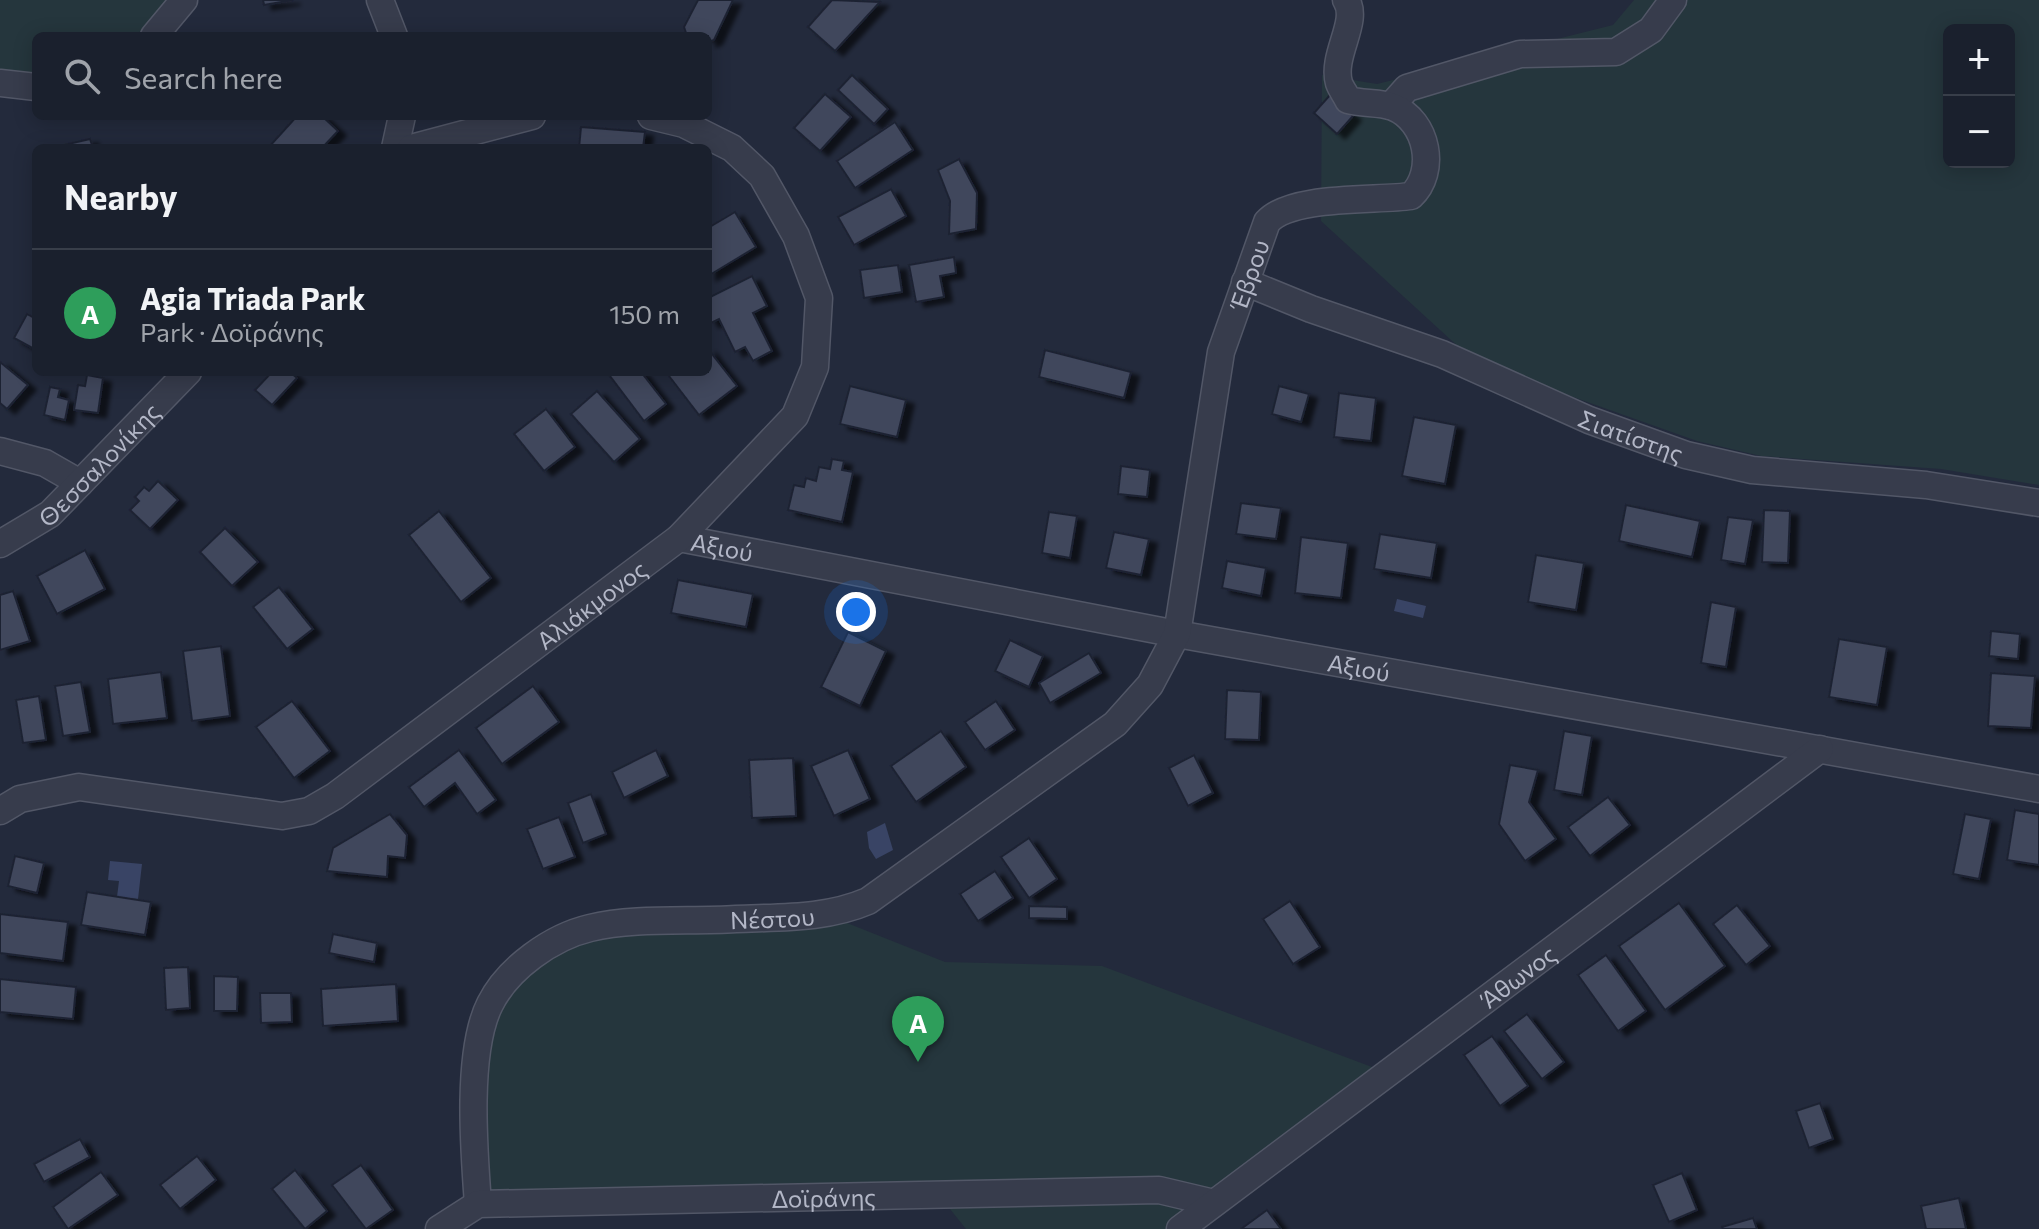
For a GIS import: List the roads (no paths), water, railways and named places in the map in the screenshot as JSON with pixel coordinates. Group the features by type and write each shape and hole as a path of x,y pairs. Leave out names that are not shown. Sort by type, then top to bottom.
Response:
{"street":[{"path":"157,32 184,0"},
{"path":"380,0 392,32"},
{"path":"1346,0 1352,17 1341,45 1338,81 1348,100 1391,106 1407,88 1520,54 1616,52 1641,40 1673,0"},
{"path":"0,83 32,87"},
{"name":"Έβρου","path":"1177,634 1221,352 1257,244 1275,213 1306,204 1411,196 1423,185 1428,168 1422,139 1409,118 1391,106"},
{"path":"396,144 401,120"},
{"path":"426,144 517,120"},
{"name":"Αλιάκμονος","path":"0,811 20,799 79,787 282,816 309,811 335,796 679,538 795,416 815,367 819,298 796,236 762,176 732,148 684,124 668,120"},
{"name":"Σιατίστης","path":"1245,282 1324,314 1442,354 1589,420 1686,455 1752,470 1926,485 2039,503"},
{"name":"Θεσσαλονίκης","path":"0,544 50,514 184,376"},
{"path":"0,451 45,463 80,483"},
{"name":"Αξιού","path":"679,538 1177,634 2039,789"},
{"name":"Νέστου","path":"478,1204 474,1099 485,1015 496,993 533,957 564,937 602,925 827,915 868,901 1115,724 1150,685 1177,634"},
{"name":"Άθωνος","path":"1180,1229 1820,749"},
{"name":"Δοϊράνης","path":"478,1204 1159,1190 1214,1203"},
{"path":"439,1229 478,1204"}],"water":[{"path":"1397,599 1426,606 1423,618 1394,611"},
{"path":"885,823 893,850 876,859 869,848 867,832"},
{"path":"110,861 142,864 138,899 117,897 119,881 108,880"}],"place":[{"name":"Agia Triada Park","path":"918,1062"}]}
